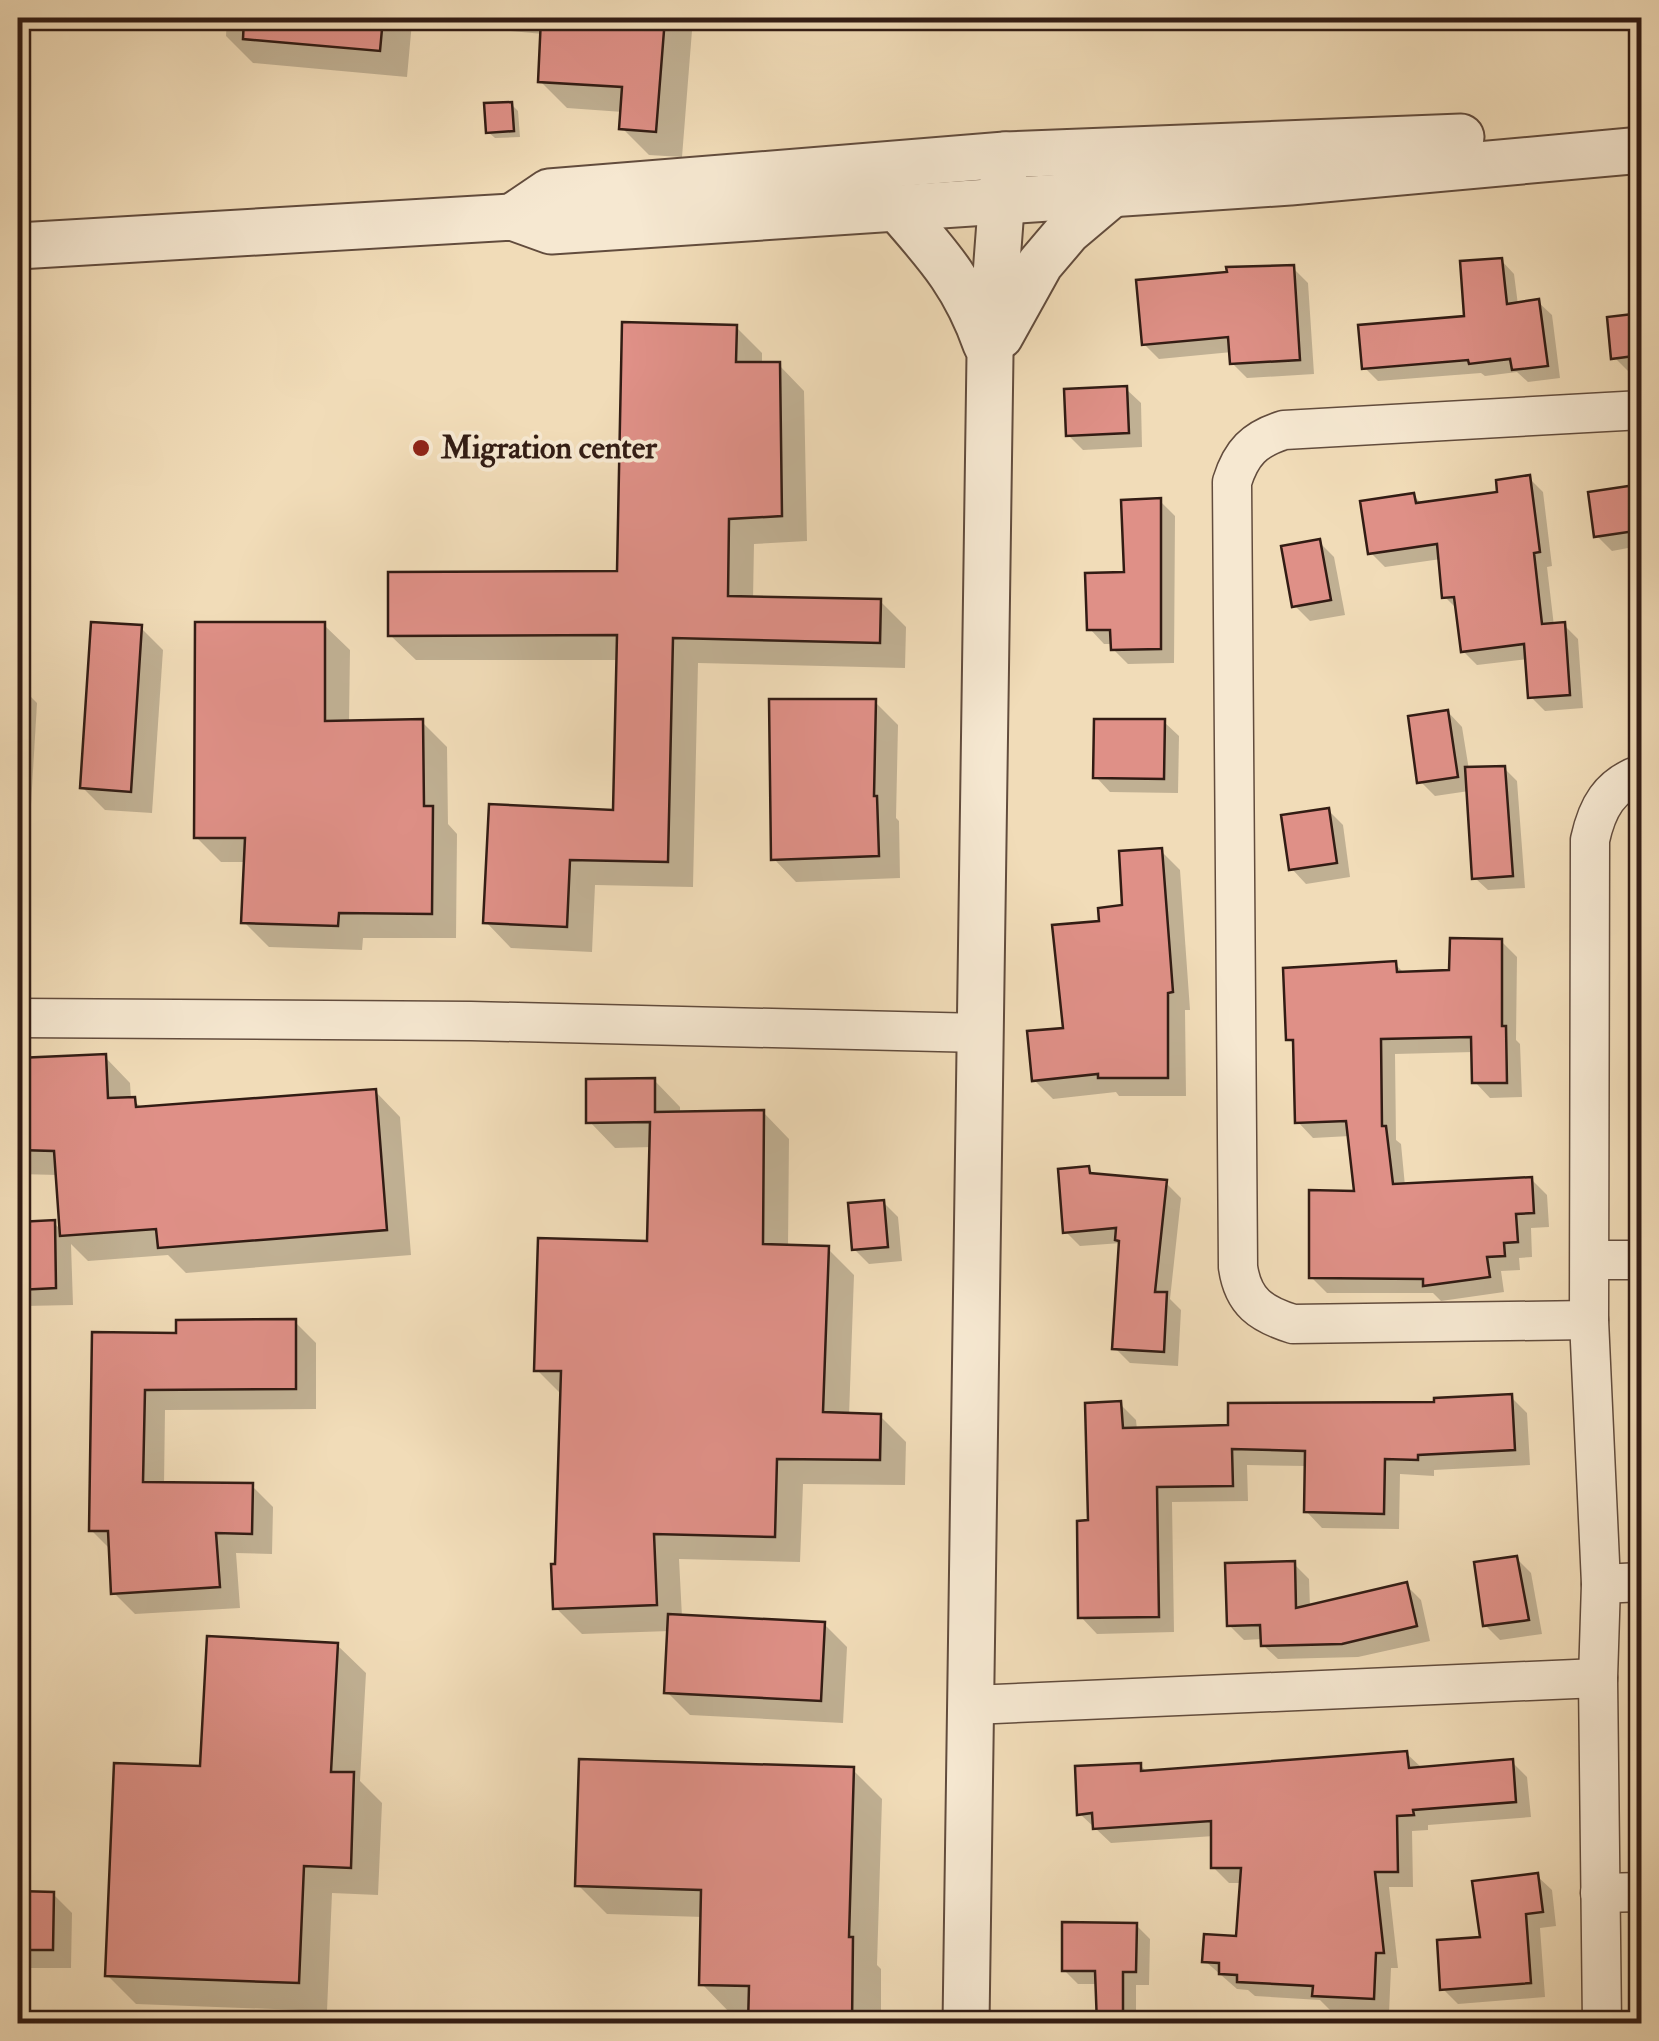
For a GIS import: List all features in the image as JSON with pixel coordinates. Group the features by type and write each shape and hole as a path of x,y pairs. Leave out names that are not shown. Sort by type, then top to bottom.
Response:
{"street":[{"path":"18,246 512,216 551,231 1290,182 1642,150 1574,133 1005,155 549,192 512,216"},
{"path":"966,2024 990,356 1005,155"},
{"path":"990,356 1040,264 1068,232 1113,193"},
{"path":"898,209 957,278 990,356"},
{"path":"1589,1320 1293,1324 1270,1317 1252,1305 1241,1287 1232,482 1238,462 1252,444 1284,430 1642,410"},
{"path":"1602,2024 1598,1678 1602,1584 1589,1320 1590,840 1596,814 1612,790 1642,774"},
{"path":"18,1018 471,1020 982,1033"},
{"path":"1591,1260 1642,1260"},
{"path":"1602,1584 1642,1582"},
{"path":"972,1705 1598,1678"},
{"path":"1600,1893 1642,1892"}],"building":[{"path":"244,18 383,18 380,51 243,39"},
{"path":"541,18 665,18 656,132 619,129 622,87 538,82"},
{"path":"512,102 514,131 486,133 484,103"},
{"path":"1502,258 1507,304 1539,299 1548,366 1512,370 1510,359 1362,369 1358,325 1464,316 1460,261"},
{"path":"1294,265 1300,360 1230,364 1228,337 1142,345 1136,280 1227,272 1226,267"},
{"path":"1642,313 1642,355 1611,359 1607,317"},
{"path":"622,322 737,325 736,362 780,362 782,516 729,519 728,596 881,599 880,643 673,638 668,862 570,860 567,927 483,923 489,804 613,810 617,635 388,636 388,572 617,571"},
{"path":"1127,386 1129,433 1066,436 1064,389"},
{"path":"1530,475 1540,552 1534,553 1542,624 1565,622 1570,695 1528,698 1524,644 1461,652 1454,597 1442,598 1437,544 1368,554 1360,501 1414,493 1416,503 1497,492 1496,480"},
{"path":"1642,484 1642,530 1594,537 1588,492"},
{"path":"1161,498 1161,649 1111,650 1110,630 1087,630 1085,573 1124,572 1121,500"},
{"path":"1320,539 1331,600 1292,607 1281,546"},
{"path":"91,622 142,625 131,792 80,788"},
{"path":"195,622 325,622 325,721 423,719 424,806 433,806 432,914 339,913 338,926 241,923 245,838 194,838"},
{"path":"769,699 876,699 874,796 879,856 771,860"},
{"path":"1448,710 1458,777 1417,783 1408,716"},
{"path":"1094,719 1165,719 1164,779 1093,778"},
{"path":"1505,766 1513,876 1472,879 1465,767"},
{"path":"1329,808 1337,863 1289,870 1281,815"},
{"path":"1162,848 1173,992 1168,993 1168,1078 1098,1078 1098,1074 1032,1081 1027,1031 1063,1028 1052,925 1099,921 1098,908 1122,905 1119,851"},
{"path":"1450,938 1502,939 1502,1026 1506,1026 1507,1083 1472,1083 1471,1037 1381,1039 1382,1126 1386,1126 1393,1184 1532,1177 1534,1213 1516,1214 1518,1242 1504,1243 1505,1256 1487,1257 1490,1277 1423,1286 1423,1279 1309,1278 1309,1190 1354,1191 1346,1121 1295,1123 1293,1040 1286,1040 1283,968 1396,961 1397,972 1449,970"},
{"path":"106,1054 108,1098 135,1097 136,1107 376,1089 387,1230 158,1248 156,1229 60,1236 54,1151 18,1150 18,1058"},
{"path":"655,1078 655,1112 764,1110 763,1244 829,1246 823,1412 881,1414 880,1460 777,1459 775,1537 654,1534 657,1605 553,1609 551,1564 555,1564 561,1371 534,1371 538,1238 647,1241 650,1122 586,1123 586,1079"},
{"path":"1089,1166 1090,1173 1167,1180 1155,1292 1167,1292 1164,1352 1112,1349 1119,1241 1115,1240 1116,1228 1063,1233 1058,1169"},
{"path":"884,1200 888,1247 852,1250 848,1203"},
{"path":"55,1220 56,1288 18,1290 18,1222"},
{"path":"296,1319 296,1389 145,1390 143,1482 253,1483 252,1534 216,1533 220,1587 111,1594 108,1531 89,1531 92,1332 176,1333 176,1320"},
{"path":"1512,1394 1515,1450 1418,1455 1418,1460 1385,1459 1384,1514 1304,1512 1305,1451 1232,1449 1233,1486 1157,1487 1159,1617 1078,1618 1077,1521 1088,1520 1085,1403 1121,1401 1123,1428 1228,1425 1228,1403 1434,1402 1434,1398"},
{"path":"1517,1556 1529,1620 1483,1626 1474,1562"},
{"path":"1295,1561 1296,1608 1407,1582 1417,1626 1342,1644 1261,1646 1260,1625 1227,1626 1225,1563"},
{"path":"668,1614 825,1622 821,1701 664,1693"},
{"path":"207,1636 338,1643 331,1772 354,1772 351,1868 304,1866 299,1983 105,1976 114,1763 200,1766"},
{"path":"1407,1751 1409,1768 1513,1759 1516,1802 1413,1810 1414,1815 1397,1816 1398,1872 1375,1872 1384,1953 1376,1953 1374,1999 1312,1996 1313,1986 1237,1982 1237,1975 1219,1974 1219,1963 1202,1962 1204,1934 1236,1936 1241,1868 1211,1868 1211,1821 1093,1829 1092,1813 1077,1815 1075,1766 1141,1763 1141,1771"},
{"path":"579,1759 854,1767 849,1937 853,1937 852,2024 748,2024 749,1986 699,1985 701,1890 575,1886"},
{"path":"1538,1873 1543,1912 1526,1914 1531,1983 1440,1990 1437,1940 1480,1937 1472,1881"},
{"path":"18,1891 54,1892 53,1950 18,1950"},
{"path":"1062,1922 1137,1923 1136,1972 1123,1972 1123,2024 1097,2024 1095,1971 1062,1971"}],"place":[{"name":"Migration center","path":"421,448"}]}
